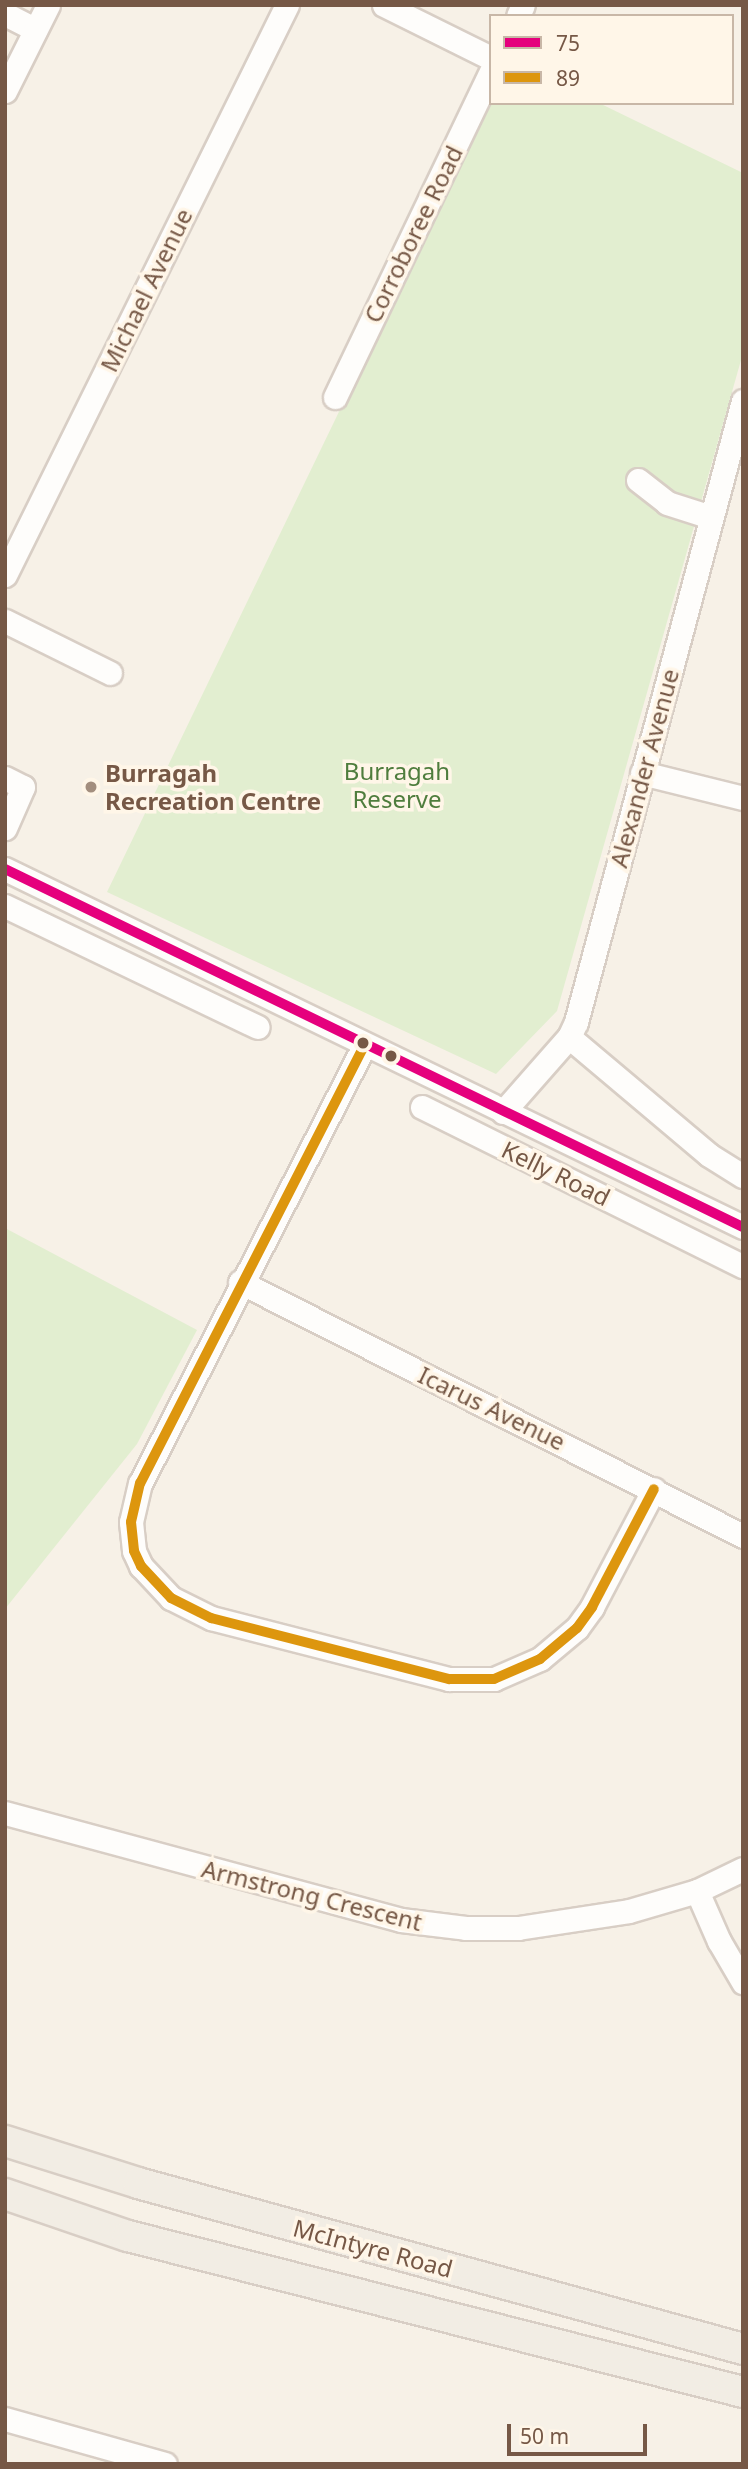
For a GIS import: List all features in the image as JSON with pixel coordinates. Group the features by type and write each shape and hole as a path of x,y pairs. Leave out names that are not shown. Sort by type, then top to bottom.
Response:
{"main road":[{"name":"McIntyre Road","path":"5,2141 138,2183 743,2349"},
{"name":"McIntyre Road","path":"5,2194 128,2236 743,2392"}],"street":[{"path":"5,91 48,5"},
{"name":"Michael Avenue","path":"5,575 287,5"},
{"path":"384,5 489,57"},
{"path":"5,14 35,29"},
{"name":"Corroboree Road","path":"335,397 489,75"},
{"name":"Alexander Avenue","path":"503,1112 569,1037 576,1022 743,401"},
{"path":"638,480 667,503 711,517"},
{"path":"5,621 110,673"},
{"path":"642,773 743,799"},
{"path":"5,778 23,788 6,820"},
{"name":"Kelly Road","path":"5,869 743,1227"},
{"path":"5,906 258,1027"},
{"path":"569,1037 695,1144 740,1170"},
{"path":"365,1044 240,1282 140,1483 133,1505 132,1538 141,1566 160,1589 192,1610 211,1618 449,1679 494,1679 540,1659 577,1628 592,1607 654,1489"},
{"name":"Kelly Road","path":"422,1107 743,1266"},
{"path":"690,1240 706,1210"},
{"name":"Icarus Avenue","path":"240,1282 743,1536"},
{"name":"Armstrong Crescent","path":"5,1813 265,1885 430,1925 491,1929 547,1924 629,1911 697,1891 743,1869"},
{"path":"697,1891 719,1941 743,1982"},
{"path":"5,2419 165,2464"}],"green space":[{"name":"Burragah Reserve","path":"489,101 489,105 603,105 743,173 743,353 557,1011 496,1074 107,892"},
{"path":"5,1228 197,1330 137,1444 5,1609"}],"transit line":[{"name":"75","path":"5,869 743,1227"},
{"name":"89","path":"365,1044 140,1483 131,1522 134,1551 141,1566 171,1598 211,1618 449,1679 494,1679 540,1659 577,1628 592,1607 654,1489"}],"place":[{"name":"Burragah Recreation Centre","path":"91,787"}]}
